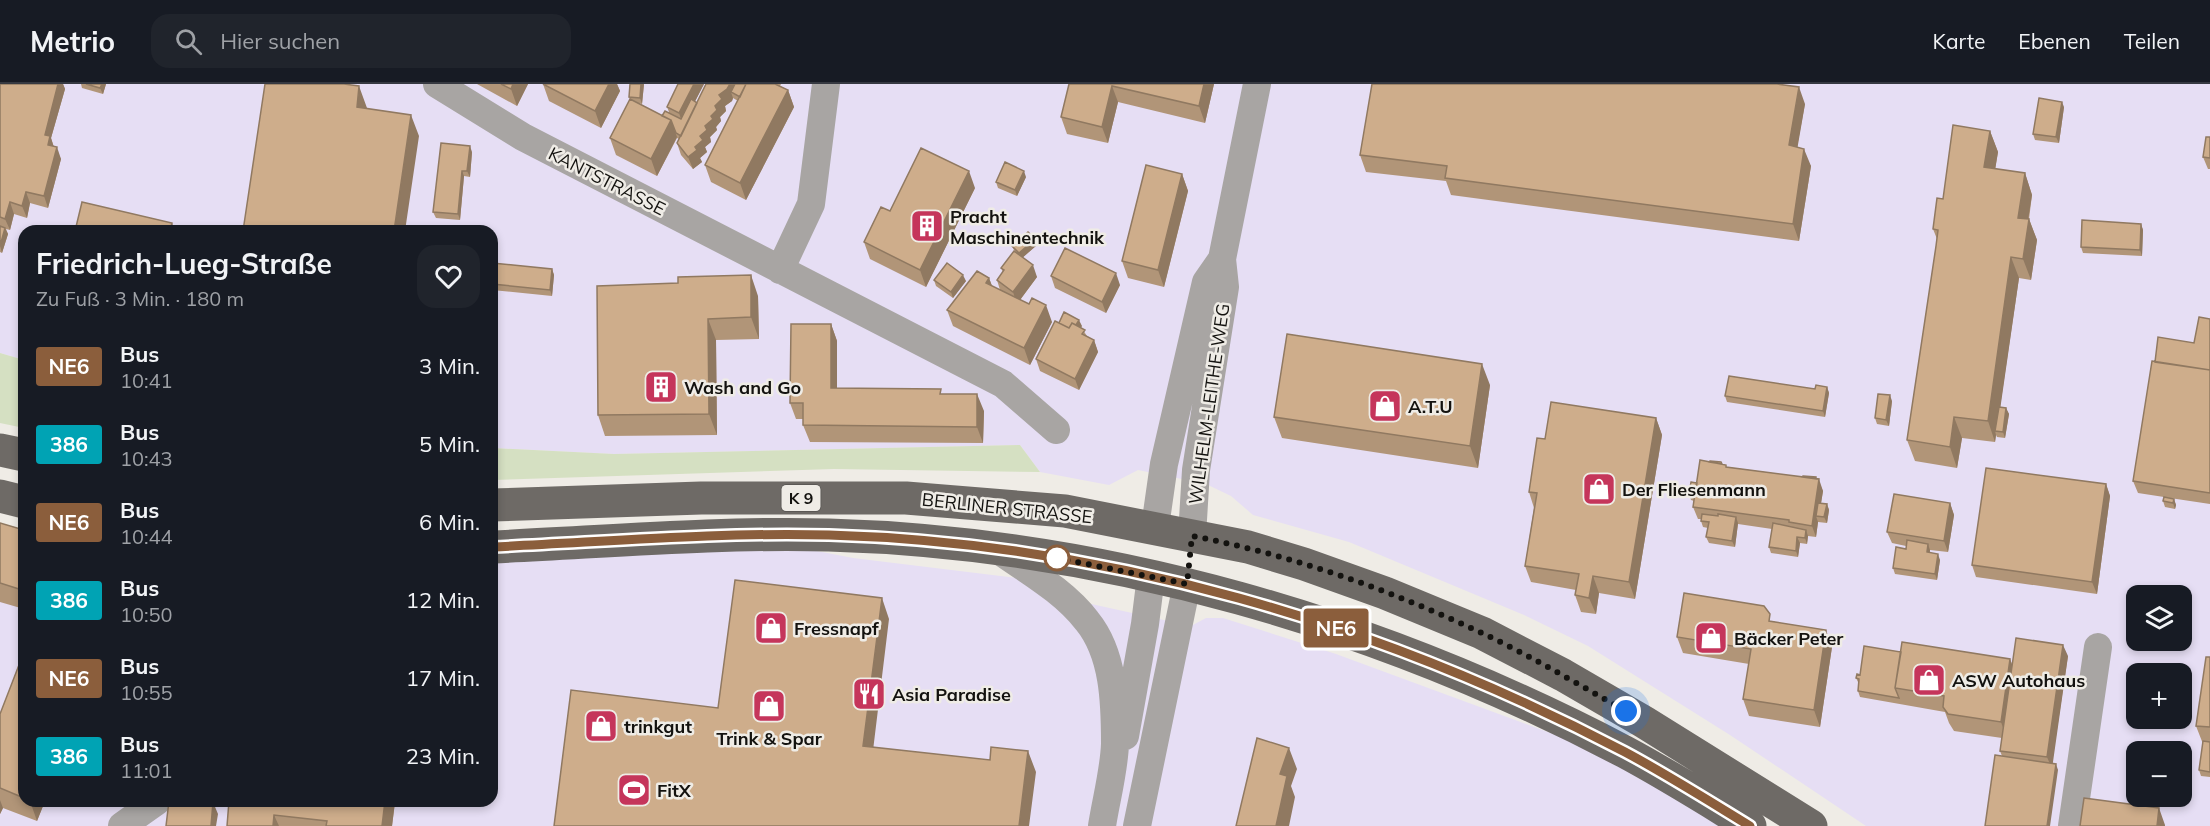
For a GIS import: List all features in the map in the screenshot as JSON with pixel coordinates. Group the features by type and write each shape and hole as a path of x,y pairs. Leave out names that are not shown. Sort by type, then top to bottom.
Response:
{"main road":[{"path":"0,450 18,454"},
{"path":"0,496 18,500"},
{"name":"BERLINER STRASSE","path":"498,505 701,498 906,498 1065,511 1248,547 1385,593 1482,633 1563,675 1644,722 1810,826"},
{"name":"WILHELM-LEITHE-WEG","path":"1151,576 1155,527"},
{"name":"K 9","path":"498,547 719,536 828,535 912,539 1038,554 1187,584 1289,612 1390,646 1463,675 1628,754 1750,826"},
{"name":"WILHELM-LEITHE-WEG","path":"1187,584 1192,536"}],"street":[{"name":"KANTSTRASSE","path":"437,84 523,137 1003,384 1056,430"},
{"path":"780,270 811,204 826,84"},
{"name":"WILHELM-LEITHE-WEG","path":"1192,536 1196,470 1225,287 1221,260 1257,84"},
{"name":"WILHELM-LEITHE-WEG","path":"1155,527 1164,464 1206,282 1221,260"},
{"path":"997,549 1054,588 1087,621 1100,640 1110,674 1115,746 1102,826"},
{"path":"1115,746 1125,735 1145,624 1151,576"},
{"path":"1137,826 1187,584"},
{"path":"2072,826 2098,647"},
{"path":"122,826 149,807"}],"shaded area":[{"path":"0,84 2210,84 2210,826 1866,826 1730,735 1588,646 1524,615 1349,542 1253,515 1231,496 1206,484 1138,470 1109,485 1040,472 1020,445 614,454 498,448 498,225 18,225 18,358 0,353"},
{"path":"0,534 18,539 18,807 498,807 498,560 791,546 853,558 1017,578 1046,594 1191,626 1206,618 1223,618 1336,654 1575,742 1727,826 0,826"}],"green space":[{"path":"0,353 18,358 18,427 0,423"},
{"path":"1020,445 1040,472 834,469 498,480 498,448 614,454"}],"building":[{"path":"0,84 58,84 45,135 50,136 48,145 57,147 44,196 26,192 22,206 10,202 5,219 0,217"},
{"path":"86,84 102,84 100,88"},
{"path":"265,84 359,86 357,107 411,115 395,225 244,225"},
{"path":"501,84 513,84 511,89"},
{"path":"543,84 609,84 595,111"},
{"path":"630,84 641,84 640,98 629,97"},
{"path":"678,84 694,84 679,113 667,107"},
{"path":"706,84 730,84 719,95 722,99 715,106 717,110 711,116 713,119 705,126 707,130 700,136 703,140 695,147 697,150 688,157 677,143"},
{"path":"735,84 746,84 740,97 731,92"},
{"path":"746,84 775,84 788,90 740,183 705,165"},
{"path":"1069,84 1204,84 1199,106 1112,86 1102,127 1061,117"},
{"path":"1372,84 1777,84 1799,87 1789,145 1804,149 1793,224 1445,178 1447,166 1360,155"},
{"path":"2039,98 2062,102 2056,137 2033,134"},
{"path":"630,99 671,120 651,159 610,138"},
{"path":"691,99 697,103 681,136 676,133 671,120 662,116 665,111 681,119"},
{"path":"1953,125 1990,131 1984,167 2025,173 2018,218 2029,219 2023,259 2011,257 1988,421 1954,417 1950,447 1907,440 1938,230 1933,229 1937,198 1943,199"},
{"path":"2206,137 2210,137 2210,158 2203,157"},
{"path":"441,143 470,146 467,171 462,171 458,214 433,212"},
{"name":"Pracht Maschinentechnik","path":"921,148 969,171 920,270 864,242 881,207 890,211"},
{"path":"1005,162 1024,171 1015,190 996,182"},
{"path":"1146,165 1182,174 1158,270 1122,261"},
{"path":"82,202 172,223 172,225 76,225"},
{"path":"2082,220 2141,224 2140,250 2081,247"},
{"path":"0,226 5,228 0,246"},
{"path":"1028,232 1035,239 1019,253 1012,246"},
{"path":"1065,248 1116,273 1102,302 1051,276"},
{"path":"1014,251 1033,265 1013,292 997,280 1004,270 1001,268"},
{"path":"947,263 963,275 951,292 934,280"},
{"path":"498,264 552,269 550,290 498,285"},
{"path":"977,271 989,278 986,283 1029,304 1032,298 1046,305 1024,348 947,310"},
{"name":"Wash and Go","path":"751,275 751,317 708,319 709,414 598,415 597,286 678,283 678,277"},
{"path":"1064,312 1079,320 1076,325 1072,323 1069,328 1059,323"},
{"path":"2199,317 2210,319 2210,370 2155,362 2158,337 2194,343"},
{"path":"1055,321 1069,328 1072,323 1085,330 1082,334 1094,340 1075,379 1036,359"},
{"path":"791,324 831,324 831,388 941,389 940,394 977,394 977,427 803,425 803,403 790,403"},
{"path":"1287,334 1482,364 1470,446 1274,417"},
{"path":"2152,361 2210,370 2210,493 2133,481"},
{"path":"1729,376 1815,389 1816,385 1827,387 1823,411 1725,396"},
{"path":"1878,394 1890,395 1886,420 1875,418"},
{"path":"1551,402 1656,418 1629,582 1593,576 1589,598 1575,595 1579,574 1525,566 1537,493 1529,492 1537,438 1545,439"},
{"path":"1999,407 2006,408 2003,432 1995,431"},
{"path":"1700,460 1726,465 1726,467 1819,479 1812,526 1789,522 1789,520 1693,507"},
{"path":"1986,468 2106,484 2092,582 1972,565"},
{"path":"1691,482 1697,483 1695,495 1689,494"},
{"path":"1894,494 1950,503 1944,541 1887,532"},
{"path":"2164,497 2174,499 2173,503 2163,501"},
{"path":"1818,503 1827,504 1824,517 1816,516"},
{"path":"1702,514 1736,517 1732,541 1706,537 1709,522 1701,521"},
{"path":"0,523 18,528 18,589 0,583"},
{"path":"1773,523 1806,530 1805,538 1797,537 1796,551 1769,547"},
{"path":"1907,540 1928,544 1927,552 1938,554 1935,574 1893,568 1896,547 1906,549"},
{"path":"735,580 882,598 863,746 990,760 991,747 1028,751 1019,826 554,826 571,690 718,708"},
{"path":"1684,593 1764,606 1770,614 1769,621 1826,630 1814,710 1743,699 1751,649 1677,637"},
{"path":"2016,638 2063,645 2047,757 2000,751"},
{"path":"1902,642 2010,659 2001,722 1948,714 1943,707 1944,696 1895,688"},
{"path":"1864,646 1901,652 1895,688 1899,698 1858,691 1859,679 1856,678 1857,674 1860,675"},
{"path":"2206,657 2210,657 2210,727 2196,726"},
{"path":"18,668 18,796 0,788 0,714"},
{"path":"1257,738 1289,748 1280,774 1287,776 1276,826 1236,826"},
{"path":"2203,741 2210,742 2210,772 2199,770"},
{"path":"1995,755 2056,764 2047,826 1985,826"},
{"path":"2084,798 2126,804 2126,807 2159,808 2157,826 2080,826"},
{"path":"168,807 213,807 211,826 166,826"},
{"path":"229,807 384,807 382,826 326,826 327,821 274,815 273,826 227,826"}],"bus line":[{"name":"NE6","path":"498,547 719,536 828,535 912,539 1038,554 1187,584 1289,612 1390,646 1463,675 1628,754 1750,826"}],"place":[{"name":"Pracht Maschinentechnik","path":"927,226"},
{"name":"Wash and Go","path":"661,387"},
{"name":"A.T.U","path":"1385,406"},
{"name":"Der Fliesenmann","path":"1599,489"},
{"name":"Fressnapf","path":"771,628"},
{"name":"Bäcker Peter","path":"1711,638"},
{"name":"ASW Autohaus","path":"1929,680"},
{"name":"Asia Paradise","path":"869,694"},
{"name":"Trink & Spar","path":"769,706"},
{"name":"trinkgut","path":"601,726"},
{"name":"FitX","path":"634,790"}],"route":[{"path":"1057,558 1187,584 1192,536 1248,547 1385,593 1482,633 1626,711"}]}
